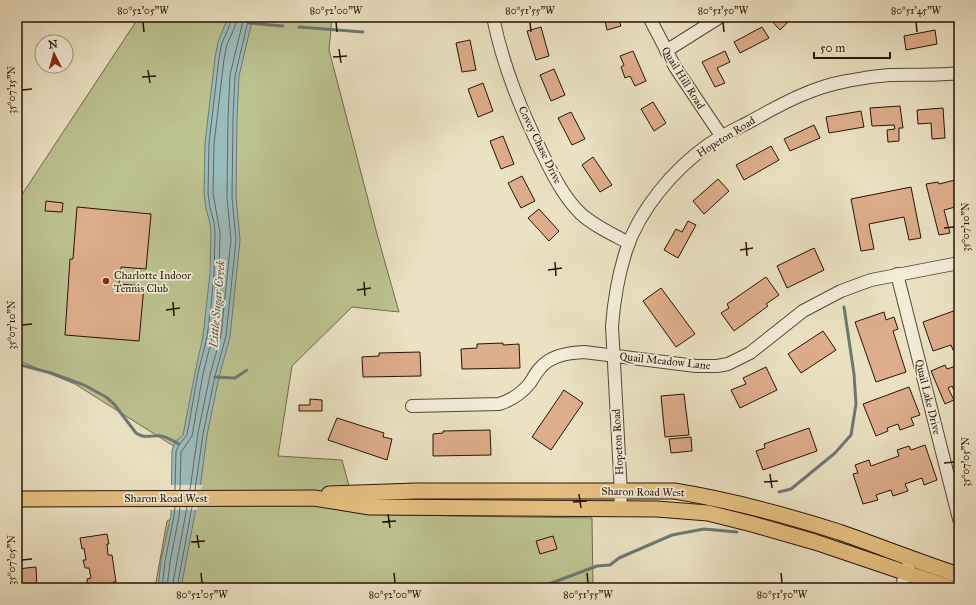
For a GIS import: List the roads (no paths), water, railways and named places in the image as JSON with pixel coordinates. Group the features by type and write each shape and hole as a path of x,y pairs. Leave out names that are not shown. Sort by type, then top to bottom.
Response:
{"main road":[{"name":"Sharon Road West","path":"314,498 329,494 416,491 674,491 713,497 769,511 825,528 959,575"},
{"name":"Sharon Road West","path":"17,499 314,498 370,507 620,508 708,513 815,542 951,588"}],"street":[{"name":"Covey Chase Drive","path":"493,17 512,87 526,121 558,185 569,201 580,213 601,229 629,243"},
{"name":"Quail Hill Road","path":"648,17 674,67 722,136"},
{"path":"666,51 720,17"},
{"name":"Hopeton Road","path":"620,508 621,492 612,326 614,300 619,274 629,243 654,198 671,177 688,161 722,136 795,98 833,84 875,76 959,73"},
{"name":"Quail Meadow Lane","path":"412,406 499,404 511,400 522,392 544,364 558,356 571,353 584,352 696,366 716,366 728,364 750,353 787,323 815,304 841,291 871,280 959,263"},
{"name":"Quail Lake Drive","path":"897,274 959,519"},
{"path":"901,588 911,558"}],"water":[{"name":"Little Sugar Creek","path":"228,17 253,17 239,76 236,197 240,240 230,337 219,377 207,435 201,481 181,588 158,588 161,560 171,515 172,450 175,442 183,435 203,336 210,273 211,233 204,193 205,143 215,58 218,42"}],"waterway":[{"path":"249,23 283,26"},
{"path":"299,27 363,32"},
{"path":"779,492 791,489 835,453 851,435 856,404 854,374 844,307"},
{"path":"17,364 51,373 84,385 106,397 114,404 139,435 168,438 179,444"},
{"path":"215,377 235,378 247,370"},
{"path":"538,588 597,566 610,565 619,558 672,535 704,529 737,532"}],"place":[{"name":"Charlotte Indoor Tennis Club","path":"106,281"}]}
